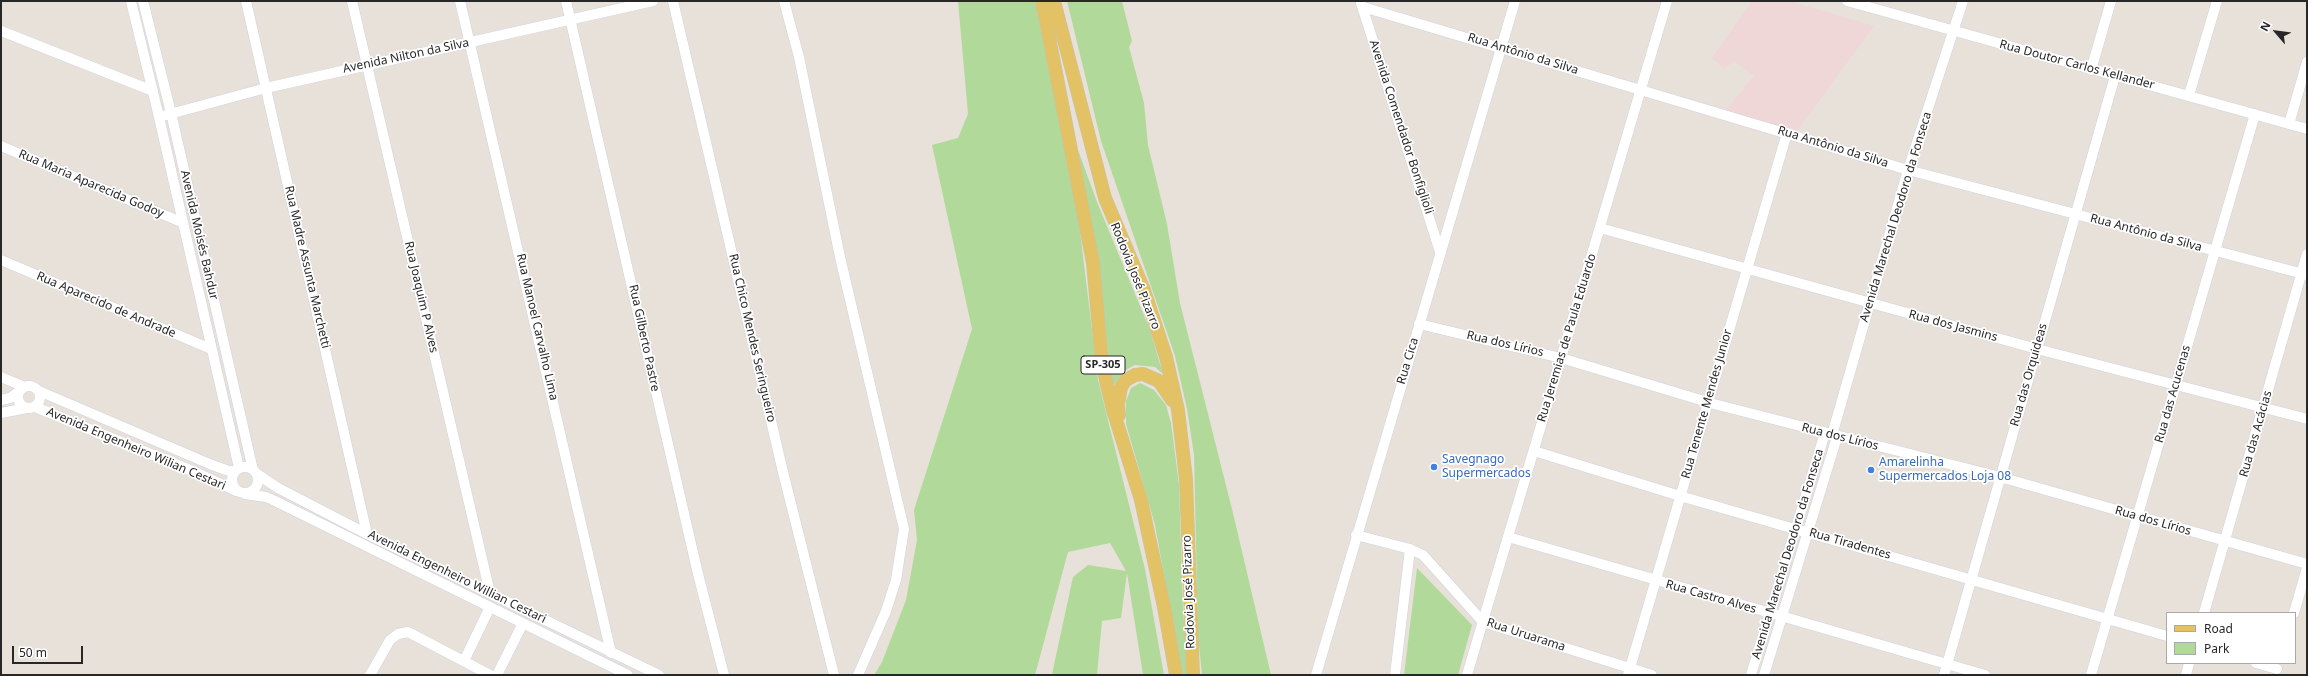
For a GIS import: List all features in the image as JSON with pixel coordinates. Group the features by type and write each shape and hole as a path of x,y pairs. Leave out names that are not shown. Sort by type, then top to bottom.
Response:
{"main road":[{"name":"Rodovia José Pizarro","path":"1042,1 1093,264 1101,352 1120,436 1141,500 1176,675"},
{"name":"Rodovia José Pizarro","path":"1054,1 1105,198 1144,290 1166,357 1178,410 1186,478 1193,675"},
{"path":"1120,436 1119,394 1126,380 1135,375 1143,374 1160,381 1178,410"}],"street":[{"name":"Avenida Moisés Bahdur","path":"131,1 159,117 181,222 237,469"},
{"name":"Avenida Moisés Bahdur","path":"143,1 171,113 255,472"},
{"name":"Rua Madre Assunta Marchetti","path":"246,1 367,534"},
{"name":"Rua Joaquim P Alves","path":"352,1 490,593"},
{"name":"Rua Manoel Carvalho Lima","path":"460,1 611,653"},
{"name":"Rua Gilberto Pastre","path":"566,1 698,574 724,675"},
{"name":"Avenida Nilton da Silva","path":"159,117 266,88 653,1"},
{"name":"Rua Chico Mendes Seringueiro","path":"673,1 783,472 834,675"},
{"path":"784,1 799,57 827,184 840,257 904,529 896,580 888,605 858,675"},
{"name":"Rua Cica","path":"1316,675 1356,535 1515,1"},
{"name":"Rua Jeremias de Paula Eduardo","path":"1467,675 1667,1"},
{"name":"Rua Doutor Carlos Kellander","path":"1847,1 2307,129"},
{"name":"Avenida Marechal Deodoro da Fonseca","path":"1764,675 1808,532 1831,435 1908,170 1963,1"},
{"path":"2091,70 2111,1"},
{"path":"2189,96 2217,1"},
{"name":"Rua Antônio da Silva","path":"1362,4 1640,91 1787,133 1908,170 2214,252 2304,274"},
{"name":"Avenida Comendador Bonfiglioli","path":"1362,4 1440,252"},
{"path":"1,31 153,92"},
{"path":"2289,124 2307,62"},
{"name":"Rua das Orquideas","path":"1944,675 2115,76"},
{"name":"Rua das Acucenas","path":"2091,675 2255,114"},
{"name":"Rua Tenente Mendes Junior","path":"1628,672 1787,133"},
{"name":"Rua Maria Aparecida Godoy","path":"1,146 181,222"},
{"path":"1424,201 1431,211 1438,233 1441,236 1445,236"},
{"name":"Rua dos Jasmins","path":"1600,228 2037,349 2307,419"},
{"name":"Rua das Acácias","path":"2204,612 2304,274 2307,254"},
{"name":"Rua Aparecido de Andrade","path":"1,260 211,349"},
{"name":"Rua dos Lírios","path":"1419,324 1561,358 1708,402 1831,435 2000,477 2307,564"},
{"path":"1,377 25,387 34,387 39,391 39,402 31,407 1,413"},
{"path":"5,399 25,387"},
{"path":"25,387 19,393 18,399 22,406 31,407"},
{"name":"Avenida Engenheiro Wilian Cestari","path":"39,391 221,469 237,469"},
{"name":"Avenida Engenheiro Wilian Cestari","path":"31,407 142,450 240,492 266,497"},
{"name":"Avenida Marechal Deodoro da Fonseca","path":"1751,675 1795,529 1831,435"},
{"path":"142,450 147,438"},
{"name":"Rua Tiradentes","path":"1534,451 1680,496 1972,578 2166,636"},
{"path":"247,467 255,472 256,487 249,493 240,492 231,483 237,469 247,467"},
{"name":"Avenida Engenheiro Willian Cestari","path":"255,472 278,488 367,534 659,675"},
{"name":"Avenida Engenheiro Willian Cestari","path":"266,497 628,675"},
{"name":"Rua Uruarama","path":"1356,535 1410,549 1426,559 1483,622 1628,672 1652,675"},
{"name":"Rua Castro Alves","path":"1508,537 1984,675"},
{"path":"1395,675 1410,549"},
{"path":"2294,612 2307,568"},
{"path":"464,661 490,607"},
{"path":"497,675 523,624"},
{"path":"370,675 390,640 403,633 416,635 490,675"},
{"path":"2186,675 2189,664"},
{"path":"2260,664 2277,669"}],"shaded area":[{"path":"1752,1 1790,1 1874,26 1797,131 1725,111 1754,76 1734,61 1724,69 1712,58"}],"green space":[{"path":"958,1 1036,1 1077,206 1098,380 1145,569 1164,675 1143,675 1127,573 1121,618 1102,621 1097,675 1052,674 1073,577 1088,565 1126,571 1110,543 1068,552 1035,675 874,675 882,662 906,600 917,540 914,510 972,329 932,145 958,138 968,114"},
{"path":"1067,1 1122,1 1132,41 1129,47 1144,103 1148,145 1167,224 1180,303 1233,513 1271,675 1202,675 1198,636 1194,455 1187,409 1175,356 1101,141"},
{"path":"1078,150 1097,202 1150,330 1163,374 1155,367 1135,365 1124,371 1113,386"},
{"path":"1140,383 1154,390 1166,405 1171,423 1179,484 1183,609 1188,675 1182,675 1155,525 1126,424 1126,401 1131,388"},
{"path":"1417,568 1472,625 1458,675 1404,675"}],"place":[{"name":"Savegnago Supermercados","path":"1434,467"},
{"name":"Amarelinha Supermercados Loja 08","path":"1871,470"}]}
